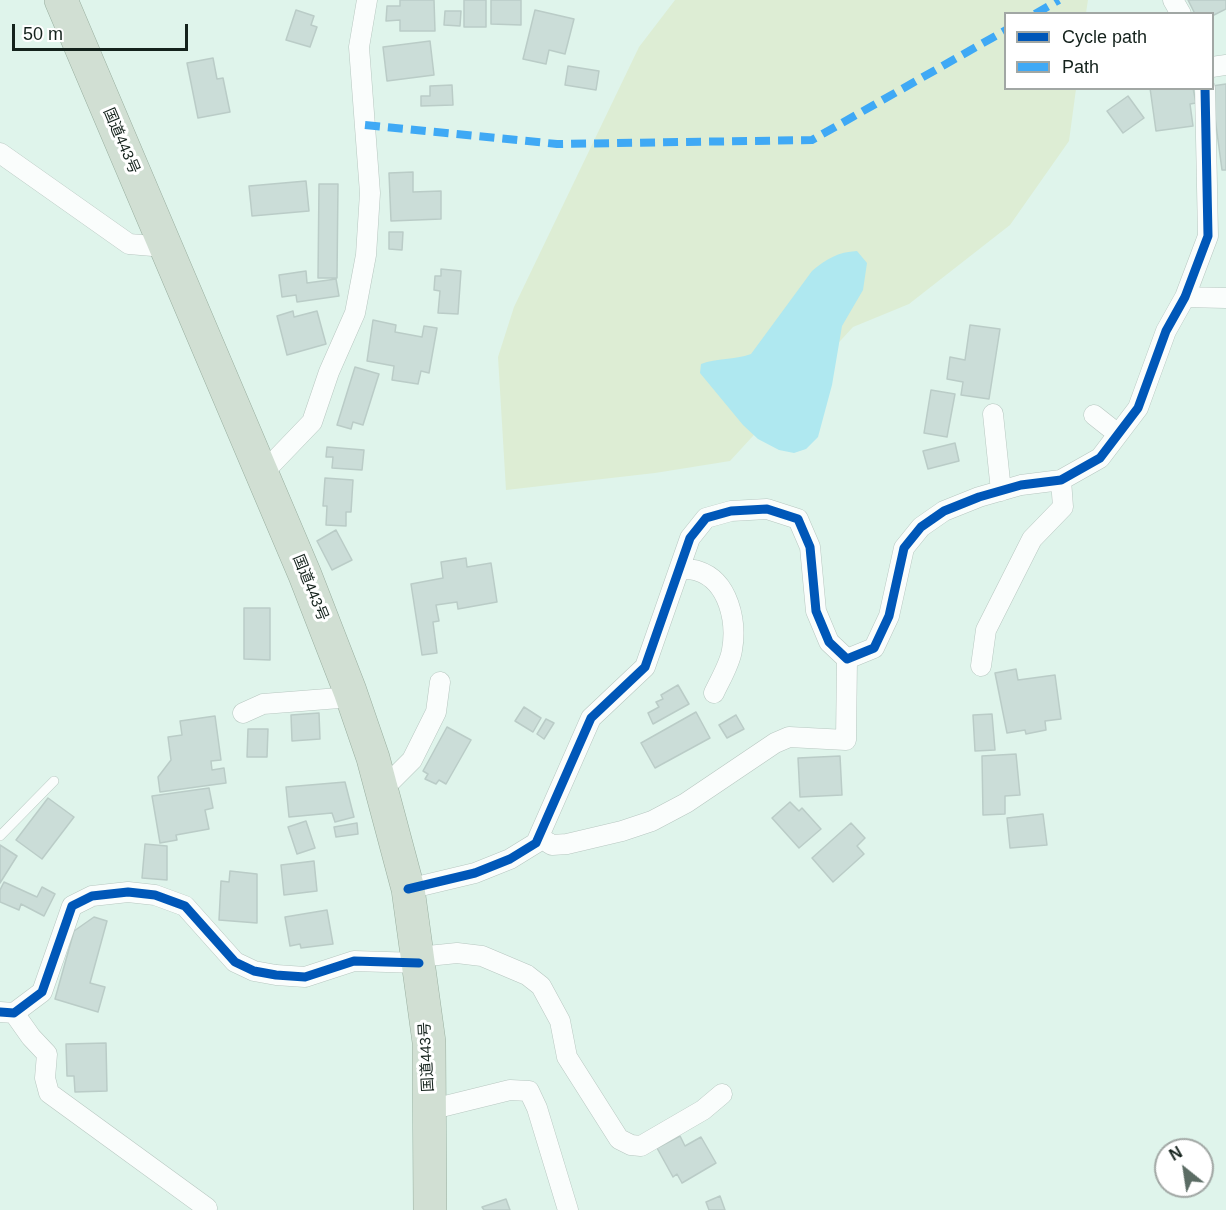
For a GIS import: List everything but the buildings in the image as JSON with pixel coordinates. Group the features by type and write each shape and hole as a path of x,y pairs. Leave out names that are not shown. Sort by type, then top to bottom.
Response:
{"highway":[{"name":"国道443号","path":"61,0 305,575 352,697 381,791 408,889 429,1042 430,1210"}],"street":[{"path":"262,473 312,422 329,372 355,313 366,255 370,193 359,47 367,0"},
{"path":"846,659 874,648 889,616 904,548 921,528 944,511 979,497 1020,485 1060,480 1100,458 1138,408 1166,331 1185,297 1208,236 1204,90"},
{"path":"0,153 129,243 165,247"},
{"path":"1185,297 1226,298"},
{"path":"993,414 1001,491"},
{"path":"1094,415 1118,434"},
{"path":"981,666 986,630 1032,539 1063,507 1060,480"},
{"path":"408,889 484,870 510,859 536,843 538,837 591,718 645,667 690,538 706,518 731,511 767,509 798,519 810,548 816,611 829,642 846,659 846,740 789,737 774,743 686,803 652,821 622,831 567,844 552,845 538,837"},
{"path":"680,569 699,571 716,582 727,600 734,622 732,652 714,693"},
{"path":"381,791 412,760 436,712 440,682"},
{"path":"243,713 263,704 352,697"},
{"path":"208,1209 49,1093 45,1078 47,1054 7,1013 42,992 72,906 92,896 128,892 156,895 185,906 235,962 254,971 305,977 354,962 418,960 458,953 482,956 527,975 541,986 560,1021 567,1057 619,1139 631,1145 641,1146 703,1110 722,1094"},
{"path":"429,1110 510,1090 528,1092 537,1108 568,1210"}],"lane":[{"path":"0,836 54,781"}],"green space":[{"path":"675,0 1088,0 1086,12 1004,12 1004,90 1076,90 1069,141 1010,225 909,304 853,327 730,461 655,473 506,490 498,357 514,307 639,47"}],"water":[{"path":"857,251 867,263 863,290 842,326 832,385 818,437 806,449 794,453 779,450 758,439 743,425 700,373 701,364 751,354 812,271 833,257"}],"marked path":[{"path":"1038,12 1059,0"},
{"path":"365,125 557,144 812,140 1004,31"}],"cycle path":[{"path":"408,889 475,873 510,859 536,843 591,718 645,667 690,538 706,518 731,511 767,509 798,519 810,547 816,611 829,642 847,659 874,648 889,616 904,548 921,527 944,511 979,497 1021,485 1061,480 1100,458 1138,408 1166,331 1185,297 1208,236 1205,90"},
{"path":"0,1012 14,1013 42,992 72,906 92,896 128,892 155,895 185,906 235,962 254,971 305,977 354,961 419,963"}]}
